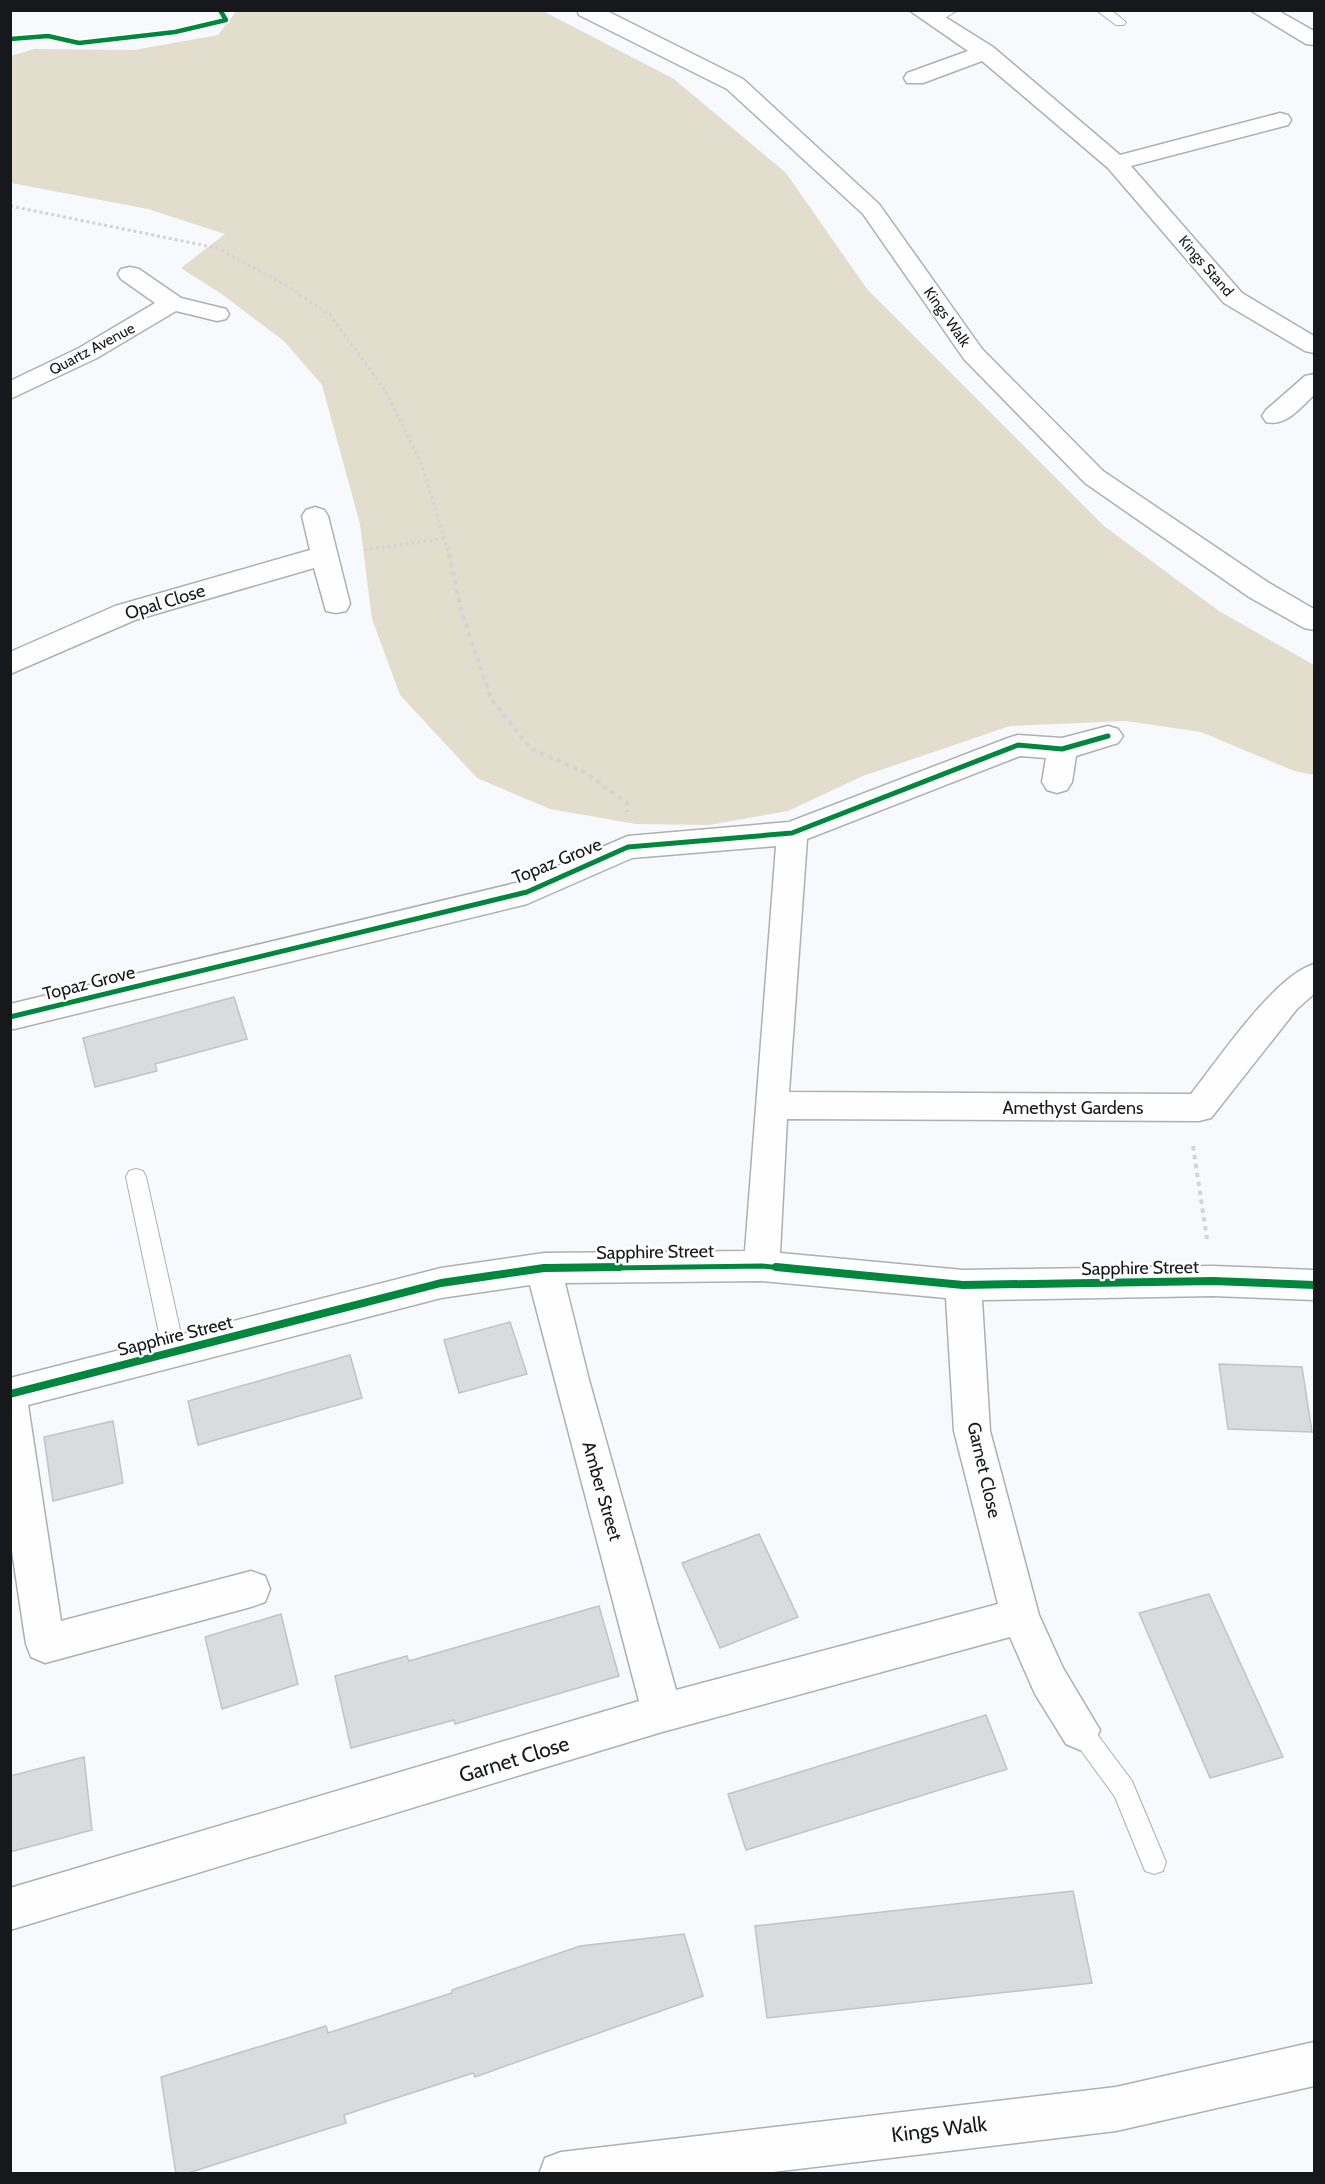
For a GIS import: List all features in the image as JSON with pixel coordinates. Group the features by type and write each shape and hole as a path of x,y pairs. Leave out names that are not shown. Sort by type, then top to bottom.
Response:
{"street":[{"name":"Kings Walk","path":"587,10 735,84 871,209 973,354 1094,477 1260,590 1314,621"},
{"path":"1260,10 1314,39"},
{"name":"Kings Stand","path":"935,13 985,52 1116,163 1233,298 1314,346"},
{"path":"915,78 985,52"},
{"path":"1116,163 1280,120"},
{"path":"130,274 172,303 217,314"},
{"name":"Quartz Avenue","path":"10,391 88,353 172,303"},
{"path":"1275,416 1314,382"},
{"path":"315,516 336,604"},
{"name":"Opal Close","path":"10,664 124,613 324,555"},
{"name":"Topaz Grove","path":"10,1017 527,892 628,847 792,833 1018,745 1062,749 1108,736"},
{"path":"1057,782 1062,749"},
{"path":"762,1266 771,1105 792,833"},
{"path":"1188,1108 1199,1108 1286,1000 1314,976"},
{"name":"Amethyst Gardens","path":"771,1105 1188,1108"},
{"name":"Sapphire Street","path":"10,1394 441,1283 544,1268 762,1266 963,1286 1213,1281 1314,1285"},
{"name":"Amber Street","path":"544,1268 563,1355 634,1602 662,1713"},
{"name":"Garnet Close","path":"963,1286 972,1431 1020,1616 1049,1681 1080,1730"},
{"path":"10,1406 45,1644 251,1589"},
{"name":"Garnet Close","path":"10,1909 662,1713 1020,1616"},
{"name":"Kings Walk","path":"561,2174 1116,2109 1314,2064"}],"lane":[{"path":"1102,10 1120,22"},
{"path":"136,1177 174,1352"},
{"path":"1080,1730 1124,1789 1154,1862"}],"path":[{"path":"10,206 217,248 284,284 330,315 385,390 421,463 446,538 461,609 491,699 531,749 586,773 627,803 628,847"},
{"path":"324,555 446,538"},
{"path":"1188,1108 1213,1281"}],"shaded area":[{"path":"541,10 674,79 786,173 867,289 1104,526 1219,611 1314,665 1314,775 1294,771 1201,732 1126,721 1010,726 863,776 788,811 709,825 636,824 550,809 477,778 400,695 372,619 360,524 322,385 284,341 223,295 181,268 225,234 148,209 11,183 11,56 34,49 134,50 218,35 235,13 234,11"}],"building":[{"path":"234,997 247,1039 155,1064 157,1071 95,1087 83,1038"},
{"path":"510,1322 527,1374 459,1393 444,1340"},
{"path":"350,1355 362,1398 198,1445 188,1401"},
{"path":"1219,1364 1302,1367 1312,1432 1228,1429"},
{"path":"113,1421 123,1483 53,1501 44,1437"},
{"path":"759,1534 798,1617 720,1648 682,1563"},
{"path":"1209,1594 1283,1757 1210,1778 1139,1613"},
{"path":"599,1606 619,1676 455,1724 454,1720 351,1748 335,1676 407,1656 409,1661"},
{"path":"281,1614 298,1684 222,1709 205,1637"},
{"path":"986,1715 1007,1769 746,1850 728,1794"},
{"path":"84,1757 92,1830 10,1852 10,1776"},
{"path":"1073,1891 1092,1983 767,2018 755,1926"},
{"path":"684,1934 703,1996 475,2077 473,2073 344,2115 346,2123 185,2174 176,2174 161,2077 326,2026 328,2033 452,1993 452,1990 580,1946"}],"cycle path":[{"path":"10,39 48,36 79,43 175,32 226,20 220,10"},
{"path":"10,1017 527,892 628,847 792,833 1018,745 1062,749 1108,736"},
{"path":"10,1394 441,1283 544,1268 762,1266 963,1285 1213,1281 1314,1285"}]}
